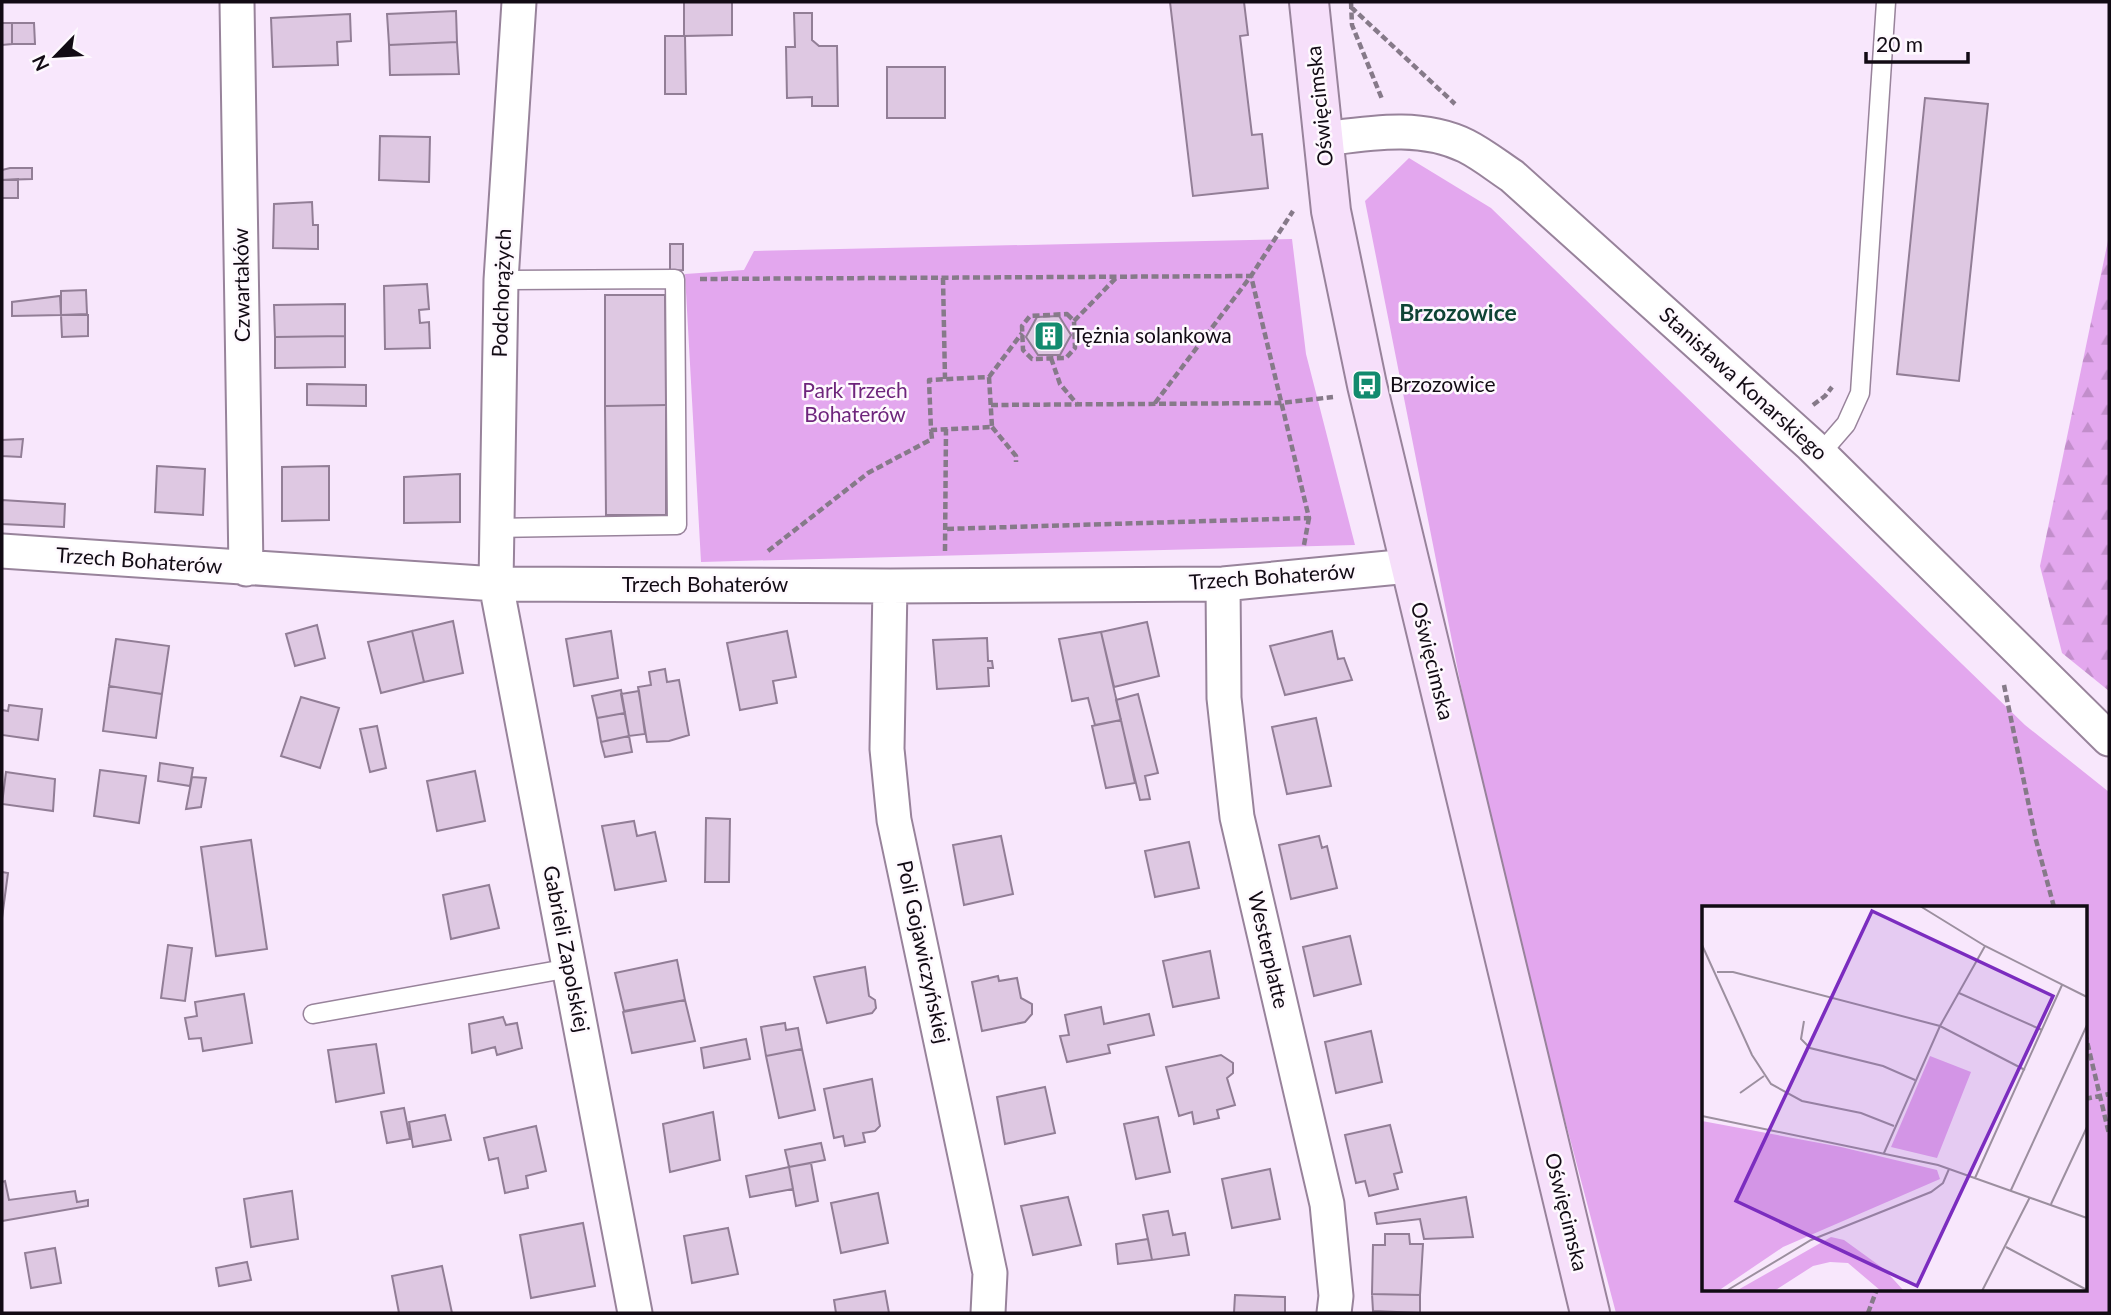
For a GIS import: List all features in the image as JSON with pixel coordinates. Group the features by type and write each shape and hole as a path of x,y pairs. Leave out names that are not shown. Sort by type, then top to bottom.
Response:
{"street":[{"name":"Czwartaków","path":"237,2 246,569"},
{"name":"Podchorążych","path":"496,584 501,279 519,2"},
{"name":"Oświęcimska","path":"1309,2 1334,224 1367,385 1590,1313"},
{"name":"Stanisława Konarskiego","path":"1324,139 1390,130 1427,135 1465,145 1512,176 1820,454 2109,739"},
{"name":"Trzech Bohaterów","path":"2,551 496,584 1223,584 1409,566"},
{"name":"Gabrieli Zapolskiej","path":"496,584 635,1313"},
{"name":"Westerplatte","path":"1223,584 1224,698 1237,817 1327,1204 1336,1296 1334,1313"},
{"name":"Poli Gojawiczyńskiej","path":"890,586 887,749 894,820 990,1273 988,1313"}],"lane":[{"path":"1820,454 1846,424 1860,393 1886,2"},
{"path":"497,528 677,525 675,279 501,279"},
{"path":"313,1014 569,968"}],"path":[{"path":"1350,2 1352,26 1387,110"},
{"path":"1155,404 1251,276 1300,201"},
{"path":"675,279 1251,276"},
{"path":"1251,276 1309,518 1302,558"},
{"path":"1074,321 1117,277"},
{"path":"943,278 945,379"},
{"path":"1067,314 1074,321 1075,348 1066,358 1032,359 1023,350 1022,334 1022,326 1030,316 1067,314"},
{"path":"1016,462 1016,456 992,427 989,377 1022,334"},
{"path":"1051,358 1060,384 1077,404"},
{"path":"765,552 868,473 932,439 929,380 989,377"},
{"path":"991,405 1281,403 1335,397"},
{"path":"931,430 992,427"},
{"path":"945,584 946,429"},
{"path":"945,529 1309,518"},
{"path":"2001,673 2036,839 2054,906"},
{"path":"2086,1037 2109,1134"},
{"path":"2086,1099 2109,1094"},
{"path":"1868,1313 1877,1290"}],"green space":[{"path":"1409,158 1491,208 2025,725 2109,792 2109,1313 1616,1313 1492,843 1365,201"},
{"path":"2109,236 2109,691 2062,653 2040,566"},
{"name":"Park Trzech Bohaterów","path":"1292,239 1306,354 1355,545 701,562 685,274 744,270 754,251"}],"building":[{"path":"684,2 732,2 732,35 685,36 686,94 665,94 665,36 684,36"},
{"path":"1170,2 1244,2 1248,35 1240,36 1252,135 1262,134 1268,188 1193,196"},
{"path":"456,11 457,42 389,45 387,14"},
{"path":"794,13 812,13 812,40 819,46 837,46 838,106 812,106 812,97 787,98 786,47 795,47"},
{"path":"350,14 351,41 337,42 338,65 273,67 271,18"},
{"path":"2,23 12,23 12,44 2,45"},
{"path":"12,23 34,23 35,44 12,44"},
{"path":"457,42 459,74 390,75 389,45"},
{"path":"887,67 945,67 945,118 887,118"},
{"path":"1925,98 1988,104 1959,381 1897,374"},
{"path":"380,136 430,137 429,182 379,180"},
{"path":"32,168 32,179 2,180 2,170"},
{"path":"18,179 18,198 2,198 2,180"},
{"path":"312,202 313,225 318,225 318,249 273,248 274,204"},
{"path":"670,244 683,244 683,270 670,271"},
{"path":"427,284 429,309 419,310 420,323 429,322 430,348 385,349 384,286"},
{"path":"86,290 87,314 61,315 61,291"},
{"path":"605,295 665,295 666,405 605,406"},
{"path":"60,296 61,315 12,316 12,302"},
{"path":"345,304 345,336 275,337 274,305"},
{"path":"61,315 88,315 88,336 62,337"},
{"name":"Tężnia solankowa","path":"1059,316 1071,335 1060,355 1038,355 1026,337 1037,317"},
{"path":"345,336 345,367 275,368 275,337"},
{"path":"307,384 366,385 366,406 307,405"},
{"path":"666,405 666,515 606,515 605,406"},
{"path":"23,439 21,457 2,456 2,440"},
{"path":"157,466 205,469 203,515 155,512"},
{"path":"329,466 329,520 282,521 282,467"},
{"path":"460,474 460,522 404,523 404,477"},
{"path":"2,500 65,504 64,527 2,524"},
{"path":"453,621 463,673 424,682 412,631"},
{"path":"1147,622 1159,676 1114,687 1101,632"},
{"path":"317,625 325,658 295,666 286,634"},
{"path":"412,631 424,682 381,693 368,642"},
{"path":"611,631 618,678 574,686 566,639"},
{"path":"787,631 796,677 773,681 777,703 740,710 727,643"},
{"path":"1332,631 1338,659 1344,658 1352,680 1285,695 1270,646"},
{"path":"1101,632 1121,720 1095,725 1088,698 1072,701 1059,639"},
{"path":"987,638 988,661 992,661 993,668 988,668 989,686 937,689 933,640"},
{"path":"116,639 169,646 162,694 109,686"},
{"path":"665,669 667,682 679,680 689,735 669,741 647,742 638,687 651,685 649,672"},
{"path":"109,686 162,694 156,738 103,731"},
{"path":"621,690 625,713 597,718 592,696"},
{"path":"639,691 645,734 629,736 621,694"},
{"path":"1138,694 1158,773 1145,776 1150,799 1140,800 1116,700"},
{"path":"301,697 339,708 320,768 281,756"},
{"path":"9,705 42,709 38,740 2,735 2,710 8,711"},
{"path":"625,713 629,736 601,742 597,718"},
{"path":"1316,718 1331,786 1287,794 1272,727"},
{"path":"1121,720 1135,783 1106,788 1092,726"},
{"path":"377,726 386,768 370,772 360,729"},
{"path":"629,736 632,752 605,757 601,742"},
{"path":"160,763 193,768 190,786 158,781"},
{"path":"100,770 146,776 139,823 94,816"},
{"path":"475,771 485,821 437,831 427,781"},
{"path":"6,772 55,779 53,811 2,804"},
{"path":"192,777 206,778 201,807 186,809"},
{"path":"706,818 730,819 729,882 705,882"},
{"path":"634,821 637,836 655,832 666,881 615,890 602,826"},
{"path":"1001,836 1013,894 964,905 953,845"},
{"path":"1319,836 1322,848 1327,846 1337,888 1291,899 1279,845"},
{"path":"251,840 267,949 216,956 201,847"},
{"path":"1189,842 1199,888 1155,897 1145,851"},
{"path":"2,872 8,873 2,918"},
{"path":"489,885 499,928 451,939 443,895"},
{"path":"1350,936 1361,984 1314,996 1303,947"},
{"path":"168,945 192,948 185,1001 161,998"},
{"path":"1210,951 1219,998 1173,1007 1163,961"},
{"path":"677,960 685,1000 624,1011 615,973"},
{"path":"865,967 869,996 875,1000 876,1008 872,1013 827,1023 814,977"},
{"path":"998,976 999,981 1017,978 1021,998 1032,1004 1032,1014 1025,1022 982,1031 972,982"},
{"path":"244,994 252,1043 203,1051 201,1038 189,1039 185,1018 197,1016 195,1002"},
{"path":"685,1000 695,1041 632,1053 623,1012"},
{"path":"1101,1007 1104,1024 1149,1014 1154,1035 1108,1045 1110,1053 1067,1062 1060,1036 1069,1035 1065,1015"},
{"path":"503,1017 506,1025 517,1023 522,1048 497,1055 495,1047 472,1053 469,1024"},
{"path":"785,1023 786,1030 798,1028 802,1049 766,1056 761,1027"},
{"path":"1371,1031 1382,1082 1336,1093 1325,1042"},
{"path":"746,1039 750,1059 704,1068 701,1048"},
{"path":"376,1044 384,1093 336,1102 328,1050"},
{"path":"802,1049 815,1110 779,1118 766,1056"},
{"path":"1221,1055 1233,1063 1233,1073 1227,1078 1235,1105 1217,1110 1219,1118 1194,1124 1192,1112 1179,1116 1166,1067"},
{"path":"872,1079 880,1126 875,1131 863,1133 865,1142 845,1146 843,1136 834,1138 824,1089"},
{"path":"1045,1087 1055,1133 1005,1144 997,1097"},
{"path":"404,1108 410,1139 387,1143 381,1112"},
{"path":"713,1112 720,1160 670,1172 663,1124"},
{"path":"445,1115 451,1140 413,1147 409,1122"},
{"path":"1158,1117 1170,1172 1136,1179 1124,1124"},
{"path":"1390,1125 1402,1172 1394,1174 1398,1189 1369,1196 1365,1181 1356,1183 1345,1135"},
{"path":"536,1126 546,1171 526,1176 528,1188 505,1193 498,1158 489,1160 484,1138"},
{"path":"821,1143 825,1160 789,1167 785,1150"},
{"path":"811,1163 818,1201 796,1206 789,1167"},
{"path":"789,1167 793,1189 750,1197 746,1176"},
{"path":"1270,1169 1280,1219 1232,1228 1222,1179"},
{"path":"5,1181 9,1200 75,1191 77,1202 88,1200 88,1206 2,1221 2,1182"},
{"path":"292,1191 298,1239 251,1247 244,1199"},
{"path":"878,1193 888,1243 841,1253 831,1203"},
{"path":"1068,1197 1081,1245 1033,1255 1021,1206"},
{"path":"1466,1197 1473,1237 1424,1239 1420,1219 1377,1224 1375,1213"},
{"path":"1168,1211 1173,1235 1185,1233 1189,1255 1152,1260 1143,1215"},
{"path":"583,1223 595,1286 531,1298 520,1235"},
{"path":"728,1228 738,1274 692,1283 684,1236"},
{"path":"1385,1234 1409,1234 1410,1244 1423,1244 1420,1295 1372,1294 1373,1245 1385,1245"},
{"path":"1148,1239 1152,1260 1118,1264 1116,1244"},
{"path":"55,1248 61,1283 31,1288 25,1253"},
{"path":"247,1262 251,1280 219,1286 216,1268"},
{"path":"442,1266 452,1313 399,1313 392,1276"},
{"path":"885,1291 889,1313 836,1313 834,1300"},
{"path":"1372,1294 1420,1295 1420,1313 1373,1311"},
{"path":"1235,1295 1285,1297 1285,1313 1234,1313"}],"place":[{"name":"Tężnia solankowa","path":"1049,336"},
{"name":"Brzozowice","path":"1367,385"}],"district":[{"name":"Brzozowice","path":"1458,313"}]}
